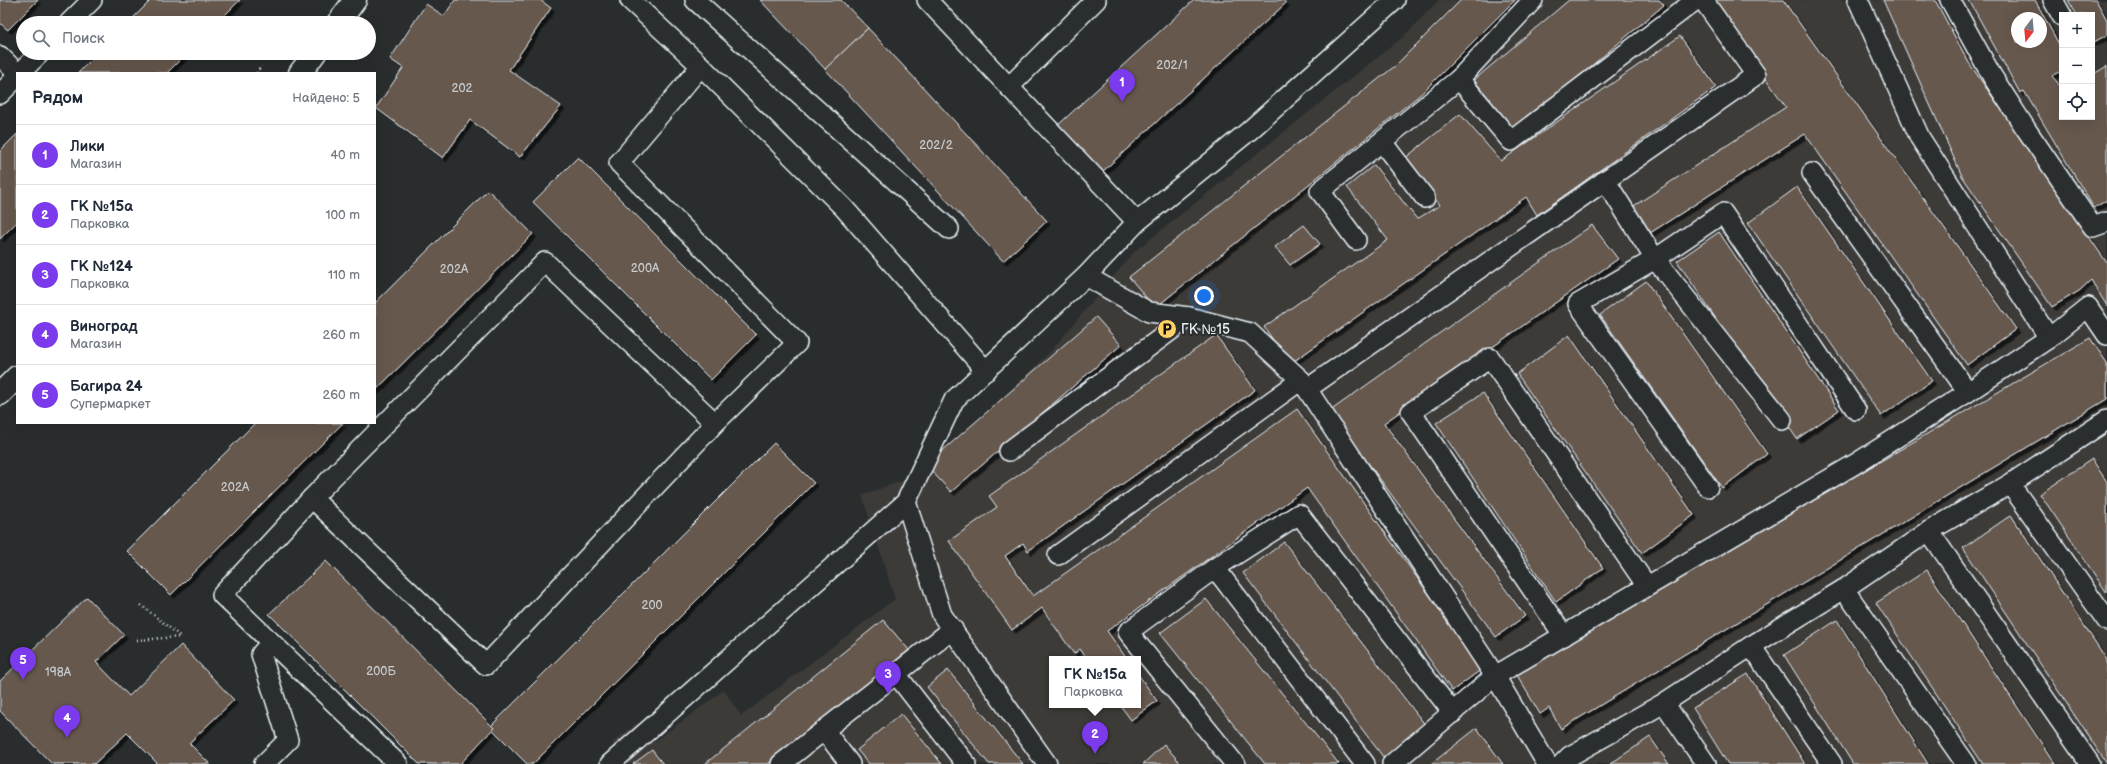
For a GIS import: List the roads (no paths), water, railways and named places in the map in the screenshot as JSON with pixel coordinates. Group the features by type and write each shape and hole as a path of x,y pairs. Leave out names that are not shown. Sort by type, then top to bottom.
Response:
{"street":[{"path":"343,16 355,0"},
{"path":"301,72 310,60"},
{"path":"0,394 16,378"}],"lane":[{"path":"77,16 92,0"},
{"path":"630,0 701,66 844,208 986,371"},
{"path":"695,0 949,229"},
{"path":"927,0 1137,222"},
{"path":"1009,87 1096,0"},
{"path":"610,764 906,502 954,400 1086,276 1137,222 1249,131 1395,0"},
{"path":"1356,240 1320,191 1460,79 1533,0"},
{"path":"1460,79 1512,141 1696,0"},
{"path":"1058,556 1304,384 1605,180 1756,75 1703,0"},
{"path":"1858,0 1920,138 2049,338"},
{"path":"1950,0 1992,76 2026,129 2093,227 2107,222"},
{"path":"2053,0 2060,12"},
{"path":"0,56 16,72"},
{"path":"21,72 33,60"},
{"path":"312,498 486,665 715,423 797,343 619,163 701,66"},
{"path":"0,94 16,77"},
{"path":"1382,142 1425,198"},
{"path":"1812,174 1968,392"},
{"path":"1605,180 1655,259 1782,420"},
{"path":"1708,487 1578,304 1655,259 1723,213 1856,410"},
{"path":"398,764 222,596 312,498 545,262 715,423"},
{"path":"1086,276 1149,312 1189,317 1250,332 1304,384 1495,676 1547,764"},
{"path":"1392,764 1495,676 1804,495 1968,392 2049,338 2088,306 2107,335"},
{"path":"1009,451 1189,317"},
{"path":"1564,636 1411,412 1490,358 1647,586"},
{"path":"1569,762 1664,704 1751,646 1844,590 1930,531 2105,426"},
{"path":"2010,484 2107,621"},
{"path":"906,502 942,615 1047,764"},
{"path":"1236,764 1128,632 1215,568 1299,514 1453,713"},
{"path":"1930,531 2090,764"},
{"path":"1215,568 1365,764"},
{"path":"1844,590 1966,764"},
{"path":"781,764 953,629"},
{"path":"264,764 288,740 261,654 271,642"},
{"path":"1751,646 1832,764"},
{"path":"896,674 966,764"},
{"path":"1664,704 1706,764"},
{"path":"824,730 850,764"}],"place":[{"name":"Лики","path":"1122,102"},
{"name":"ГК №15","path":"1167,329"},
{"name":"Багира 24","path":"23,680"},
{"name":"ГК №124","path":"888,694"},
{"name":"Виноград","path":"67,738"},
{"name":"ГК №15а","path":"1095,754"}]}
